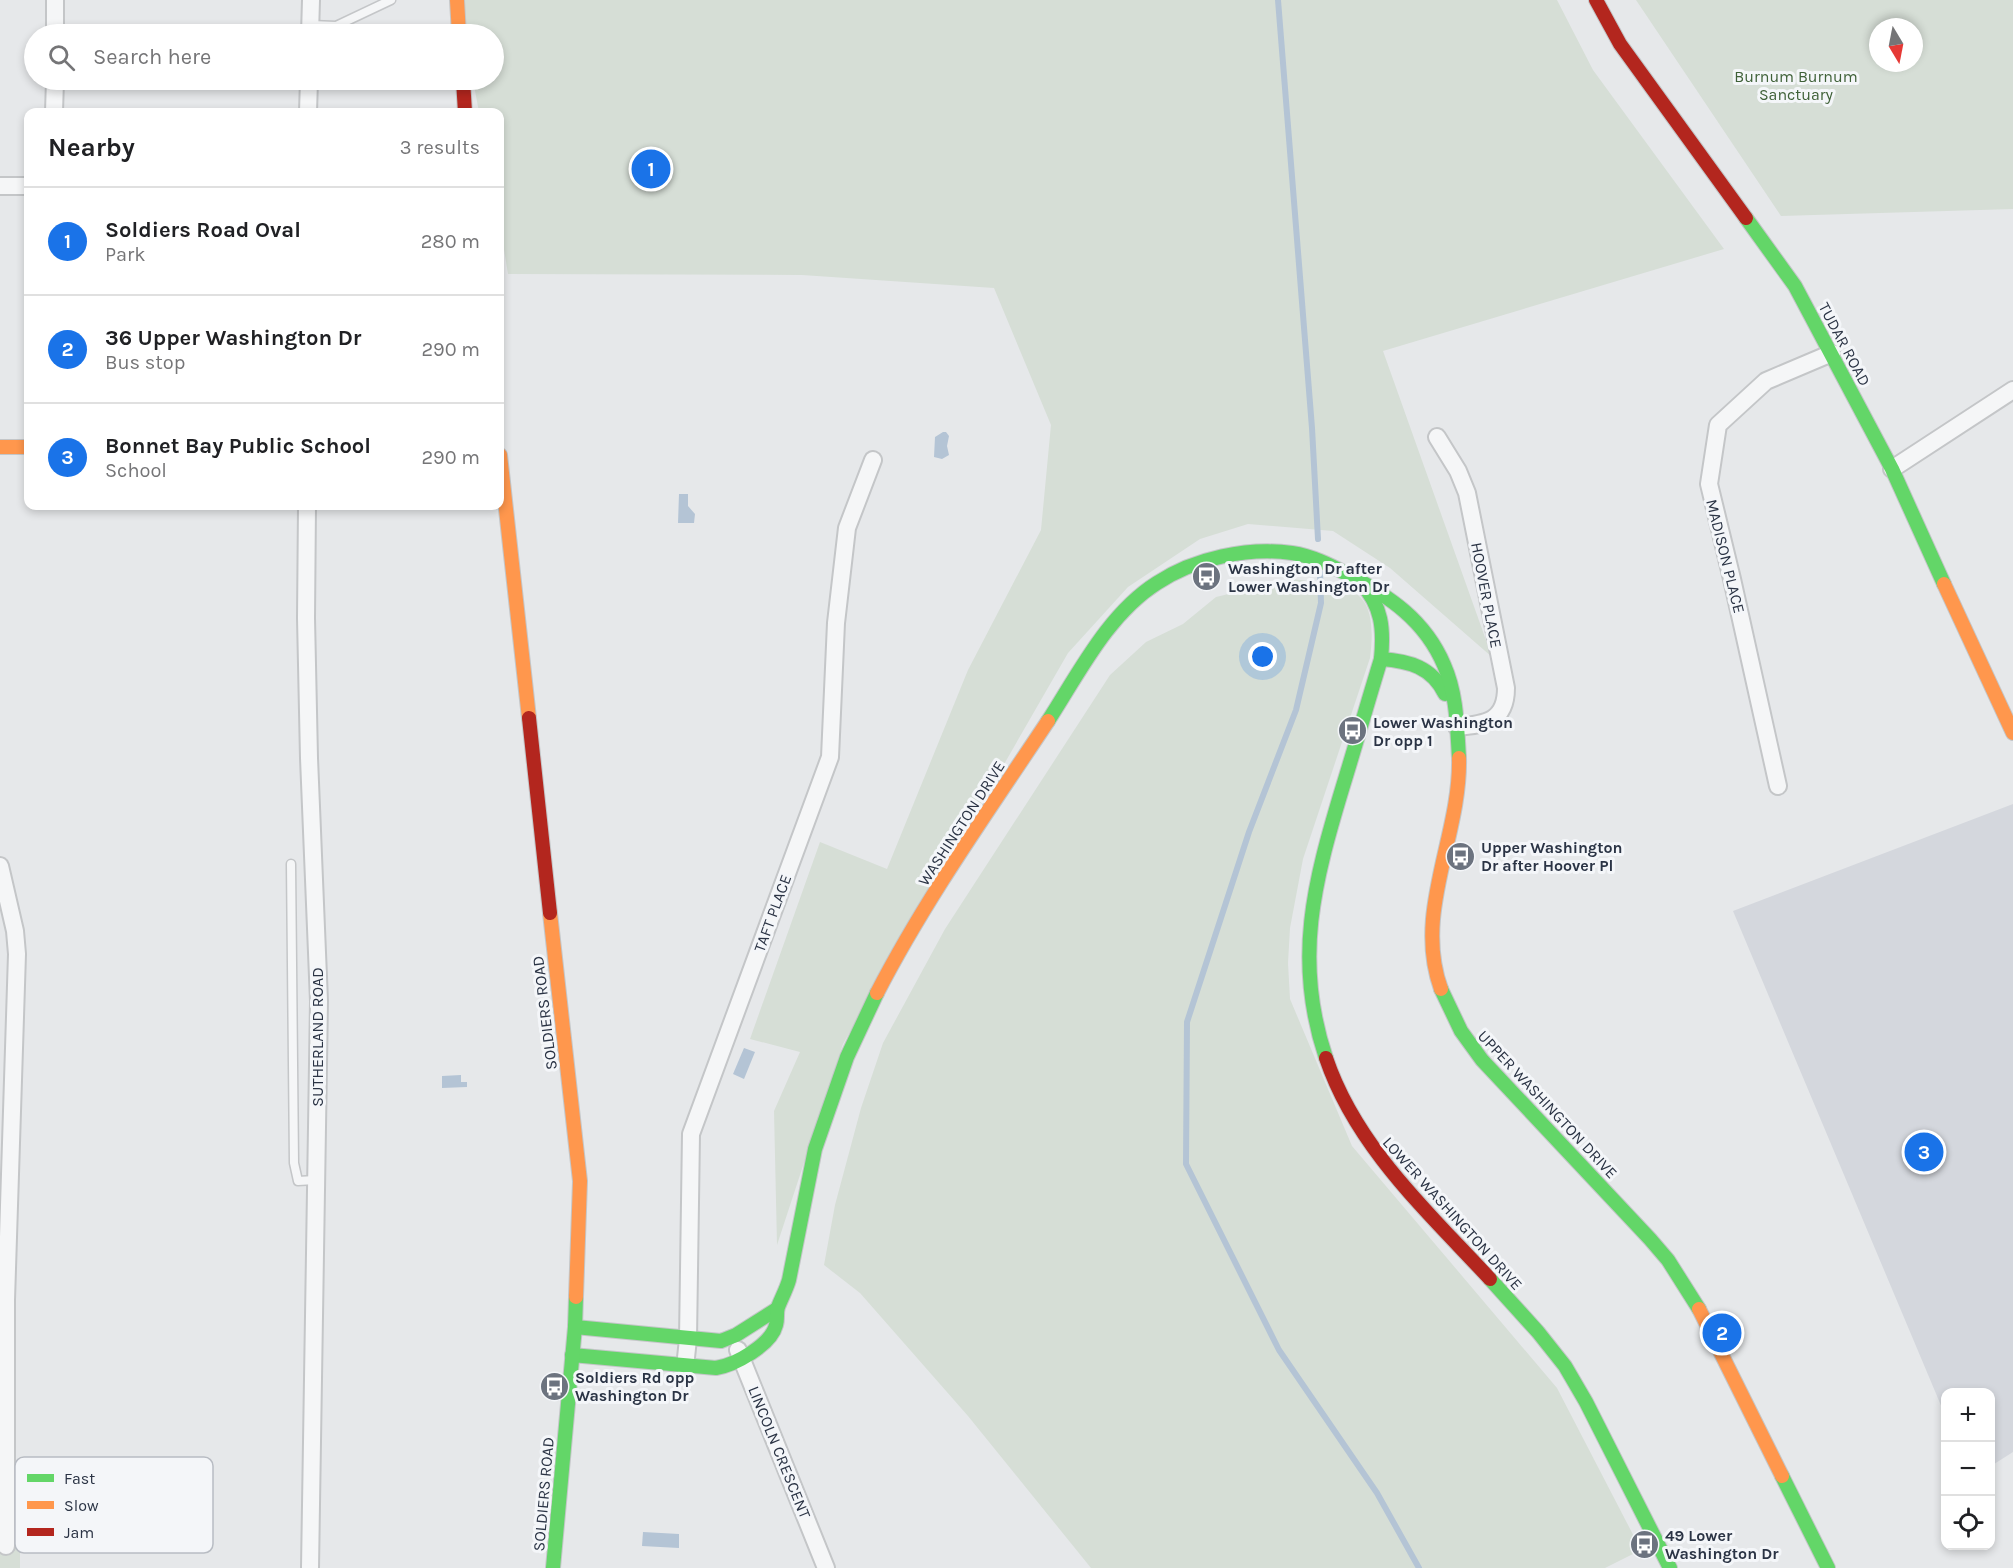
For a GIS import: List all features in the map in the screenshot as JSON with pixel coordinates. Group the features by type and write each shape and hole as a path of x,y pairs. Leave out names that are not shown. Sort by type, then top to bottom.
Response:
{"street":[{"path":"55,0 55,24"},
{"path":"310,24 311,0"},
{"path":"457,0 458,24"},
{"name":"TUDAR ROAD","path":"1596,0 1620,44 1795,286 1892,469 2013,733"},
{"path":"54,108 55,90"},
{"path":"308,108 309,90"},
{"path":"464,90 465,108"},
{"path":"0,186 24,186"},
{"name":"MADISON PLACE","path":"1778,786 1732,579 1708,484 1718,425 1766,381 1832,353"},
{"path":"1892,469 2013,390"},
{"name":"HOOVER PLACE","path":"1437,437 1458,471 1467,493 1506,688 1506,698 1497,716 1477,725 1456,727"},
{"path":"0,447 24,447"},
{"name":"TAFT PLACE","path":"685,1367 688,1339 691,1134 830,757 836,622 847,528 873,460"},
{"name":"SOLDIERS ROAD","path":"504,491 577,1149 580,1212 575,1327 553,1568"},
{"name":"SUTHERLAND ROAD","path":"307,510 306,618 309,758 319,1001 310,1568"},
{"name":"WASHINGTON DRIVE","path":"572,1355 716,1368 729,1366 743,1359 762,1344 776,1327 777,1309 789,1280 815,1149 847,1057 866,1014 896,956 927,905 1098,645 1116,621 1143,593 1169,576 1216,558 1256,552 1306,556 1332,565 1357,579"},
{"name":"UPPER WASHINGTON DRIVE","path":"1357,579 1387,594 1418,621 1432,642 1448,676 1455,702 1460,770 1457,803 1434,907 1432,934 1439,986 1448,1009 1464,1037 1482,1060 1668,1260 1701,1313 1828,1568"},
{"name":"LOWER WASHINGTON DRIVE","path":"1357,579 1370,591 1380,610 1384,638 1381,660 1323,852 1310,920 1308,956 1310,991 1317,1031 1343,1101 1366,1142 1538,1332 1565,1366 1586,1402 1670,1568"},
{"path":"1381,660 1417,664 1436,678 1444,690 1456,727"},
{"path":"0,866 15,931 17,954 6,1300 6,1546"},
{"path":"575,1327 721,1341 733,1338 762,1316 777,1309"},
{"name":"LINCOLN CRESCENT","path":"733,1338 826,1568"}],"lane":[{"path":"340,24 391,0"},
{"path":"291,864 294,1162 298,1181 315,1179"}],"shaded area":[{"path":"2013,804 2013,1452 1995,1463 1995,1388 1941,1388 1941,1405 1733,911"}],"green space":[{"path":"458,0 1557,0 1593,70 1724,249 1383,351 1492,657 1390,568 1333,531 1248,524 1200,539 1128,587 1068,653 843,1044 777,1245 774,1111 800,1052 750,1039 820,842 887,869 968,670 1041,530 1051,425 994,288 802,275 508,274 504,250 504,108 478,108 475,90 504,90 504,24 463,24"},
{"name":"Burnum Burnum Sanctuary","path":"1636,0 2013,0 2013,209 1781,216"},
{"path":"1291,579 1330,584 1357,594 1365,603 1370,616 1372,634 1370,658 1303,859 1290,928 1288,963 1290,999 1352,1146 1557,1388 1641,1550 1605,1568 1091,1568 968,1416 860,1293 824,1265 835,1205 861,1108 883,1043 945,929 1110,675 1146,642 1183,624 1216,597"},
{"path":"0,1543 15,1543 15,1553 20,1553 20,1568 0,1568"}],"water":[{"path":"943,432 949,436 947,446 949,455 942,459 934,457 935,437"},
{"path":"679,494 688,494 688,506 695,514 694,523 678,523"},
{"path":"744,1048 755,1052 744,1079 733,1074"},
{"path":"461,1075 461,1082 467,1082 467,1087 442,1088 442,1076"},
{"path":"643,1532 679,1534 679,1548 642,1546"}],"waterway":[{"path":"1278,0 1312,428 1318,539"},
{"path":"1320,572 1321,603 1296,710 1249,832 1187,1022 1186,1164 1279,1350 1377,1493 1419,1568"}],"traffic: fast":[{"path":"1746,218 1795,286 1892,469 1944,584"},
{"path":"1048,721 1083,664 1109,628 1124,611 1157,583 1188,567 1222,556 1258,552 1292,553 1327,564 1377,591 1404,611 1427,635 1444,665 1452,687 1459,758"},
{"path":"1326,1058 1316,1022 1311,988 1309,954 1311,921 1323,855 1381,659 1382,648 1380,618 1373,600 1361,583"},
{"path":"1381,659 1419,667 1433,677 1445,694"},
{"path":"1441,989 1461,1031 1482,1060 1650,1239 1668,1260 1699,1309"},
{"path":"572,1355 716,1368 733,1363 760,1347 767,1340 776,1325 778,1307 789,1280 815,1149 847,1057 877,993"},
{"path":"1490,1279 1565,1366 1586,1402 1670,1568"},
{"path":"553,1568 576,1297"},
{"path":"575,1327 721,1341 736,1335 777,1309"},
{"path":"1782,1476 1828,1568"}],"traffic: slow":[{"path":"457,0 458,24"},
{"path":"0,447 24,447"},
{"path":"504,491 529,718"},
{"path":"1944,584 2013,733"},
{"path":"877,993 937,889 1048,721"},
{"path":"1441,989 1434,960 1432,931 1440,874 1458,787 1459,758"},
{"path":"550,913 580,1181 576,1297"},
{"path":"1699,1309 1782,1476"}],"traffic: jam":[{"path":"1596,0 1620,44 1746,218"},
{"path":"464,90 465,108"},
{"path":"529,718 550,913"},
{"path":"1326,1058 1339,1090 1375,1149 1396,1177 1490,1279"}],"place":[{"name":"Soldiers Road Oval","path":"651,169"},
{"name":"Washington Dr after Lower Washington Dr","path":"1207,577"},
{"name":"Lower Washington Dr opp 1","path":"1352,731"},
{"name":"Upper Washington Dr after Hoover Pl","path":"1460,856"},
{"name":"Bonnet Bay Public School","path":"1924,1152"},
{"name":"36 Upper Washington Dr","path":"1722,1333"},
{"name":"Soldiers Rd opp Washington Dr","path":"554,1386"},
{"name":"49 Lower Washington Dr","path":"1644,1544"}]}
